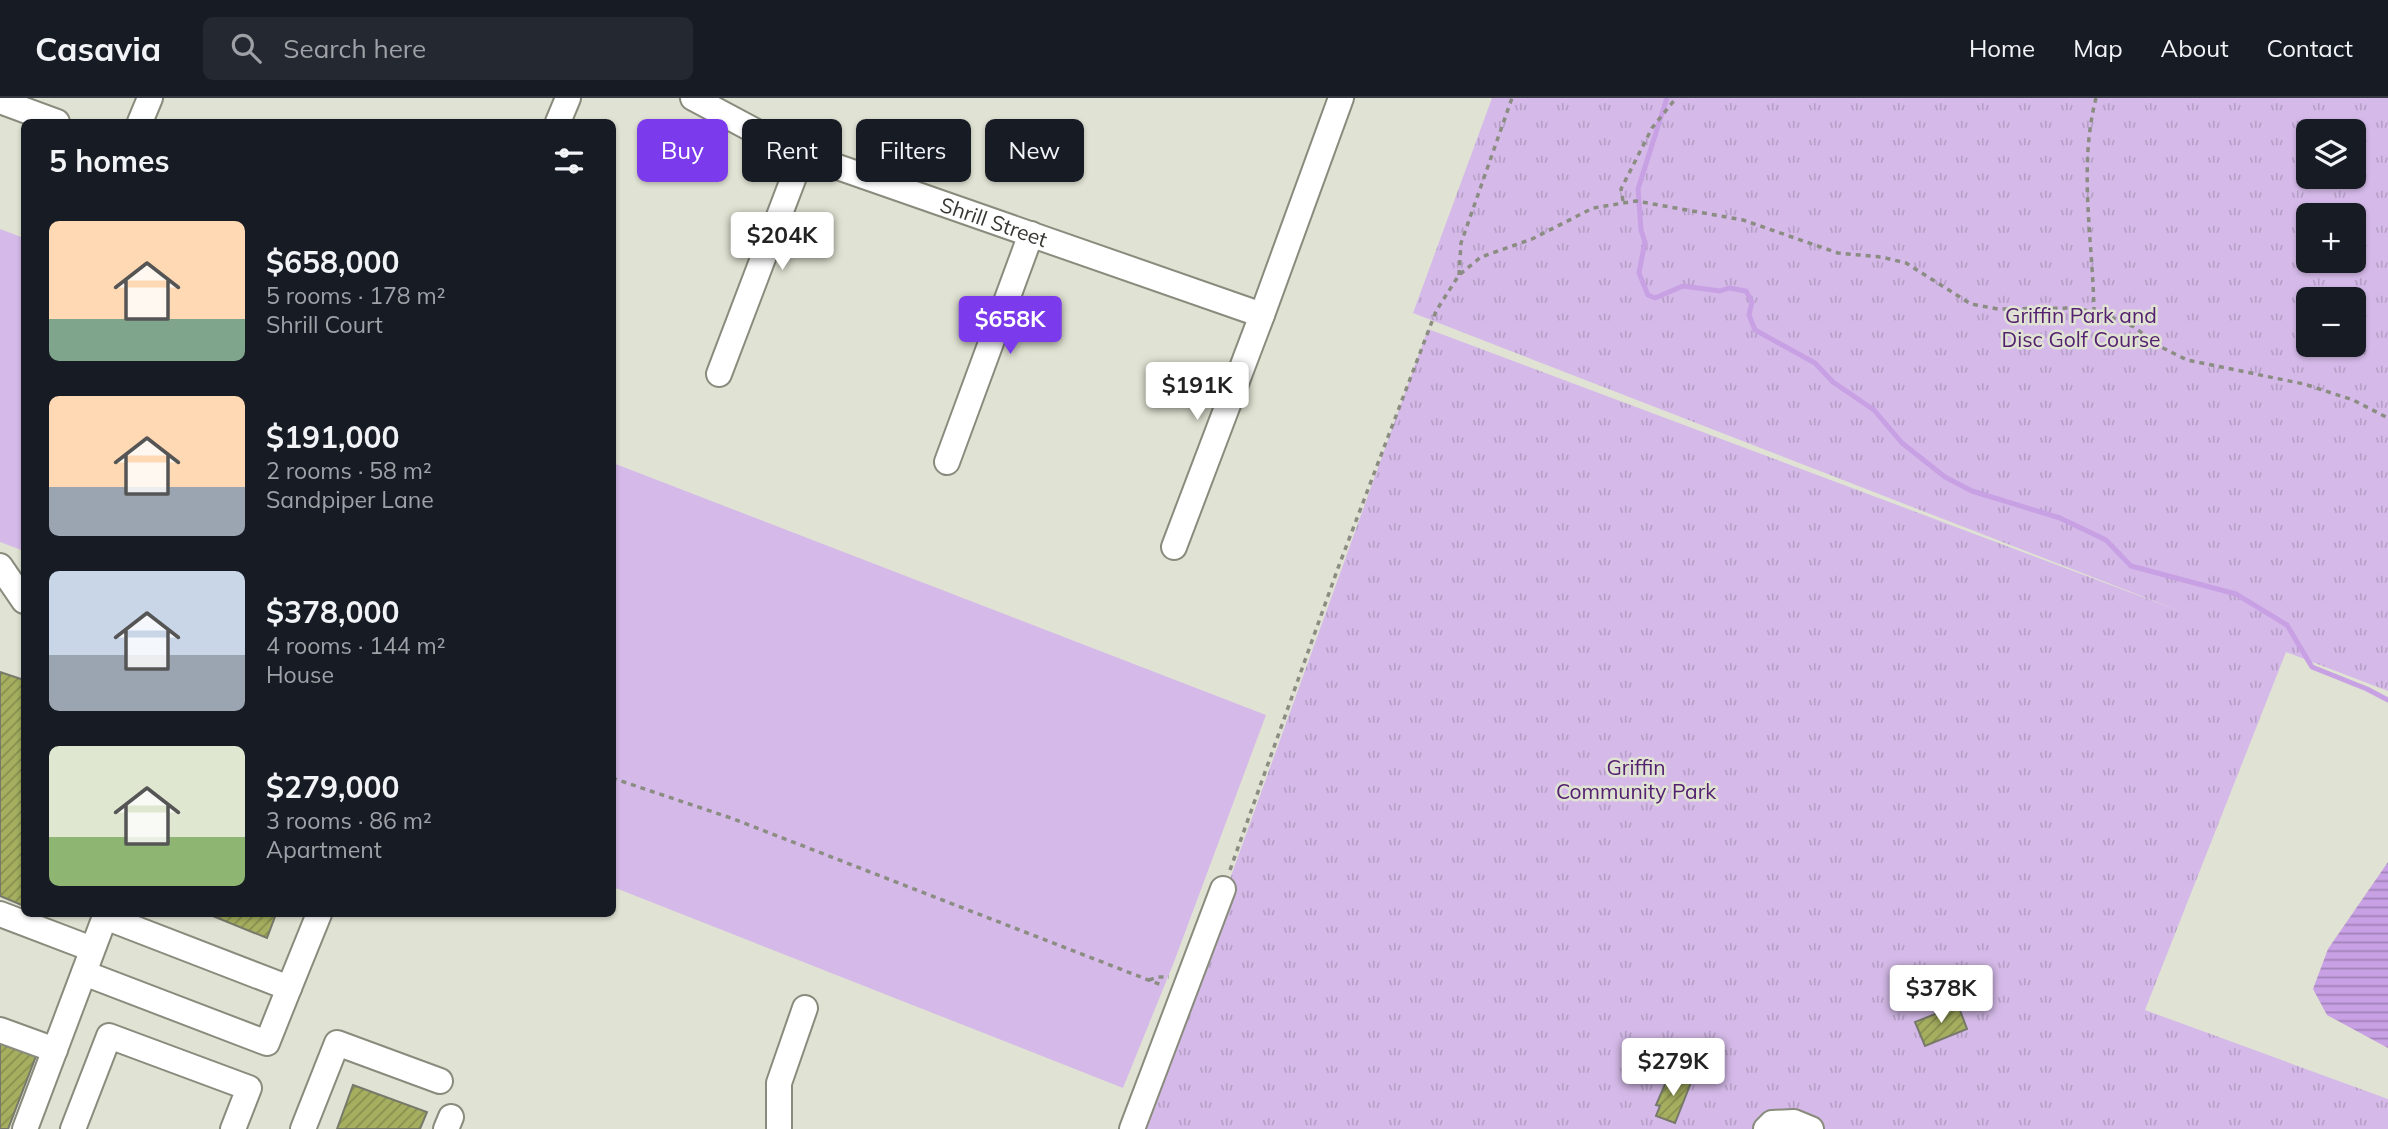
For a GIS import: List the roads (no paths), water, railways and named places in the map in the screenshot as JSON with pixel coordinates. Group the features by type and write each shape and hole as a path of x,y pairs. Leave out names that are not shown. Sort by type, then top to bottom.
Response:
{"street":[{"path":"141,119 150,98"},
{"path":"559,119 568,98"},
{"name":"Shrill Street","path":"693,98 742,125"},
{"path":"1174,547 1341,98"},
{"path":"0,101 49,119"},
{"name":"Shrill Street","path":"842,167 1262,314"},
{"path":"719,374 792,182"},
{"path":"947,462 1031,234"},
{"path":"0,566 21,597"},
{"path":"1132,1129 1223,888"},
{"path":"0,914 88,961 267,1043 318,917"},
{"path":"25,1129 104,917"},
{"path":"110,917 289,988"},
{"path":"779,1129 779,1083 805,1008"},
{"path":"0,1030 55,1051"},
{"path":"73,1129 109,1036 249,1088 233,1129"},
{"path":"303,1129 337,1043 440,1081"},
{"path":"1766,1129 1772,1123 1794,1122 1811,1129"}],"waterway":[{"path":"1667,98 1638,189 1641,230 1645,242 1639,273 1648,295 1655,298 1683,286 1746,291 1752,302 1749,315 1755,330 1815,363 1833,382 1874,410 1902,443 1945,477 1972,491 2060,518 2106,540 2131,566 2236,594 2287,625 2312,667 2388,700"}],"park label":[{"name":"Griffin Park and Disc Golf Course","path":"2081,327"},
{"name":"Griffin Community Park","path":"1636,779"}]}
